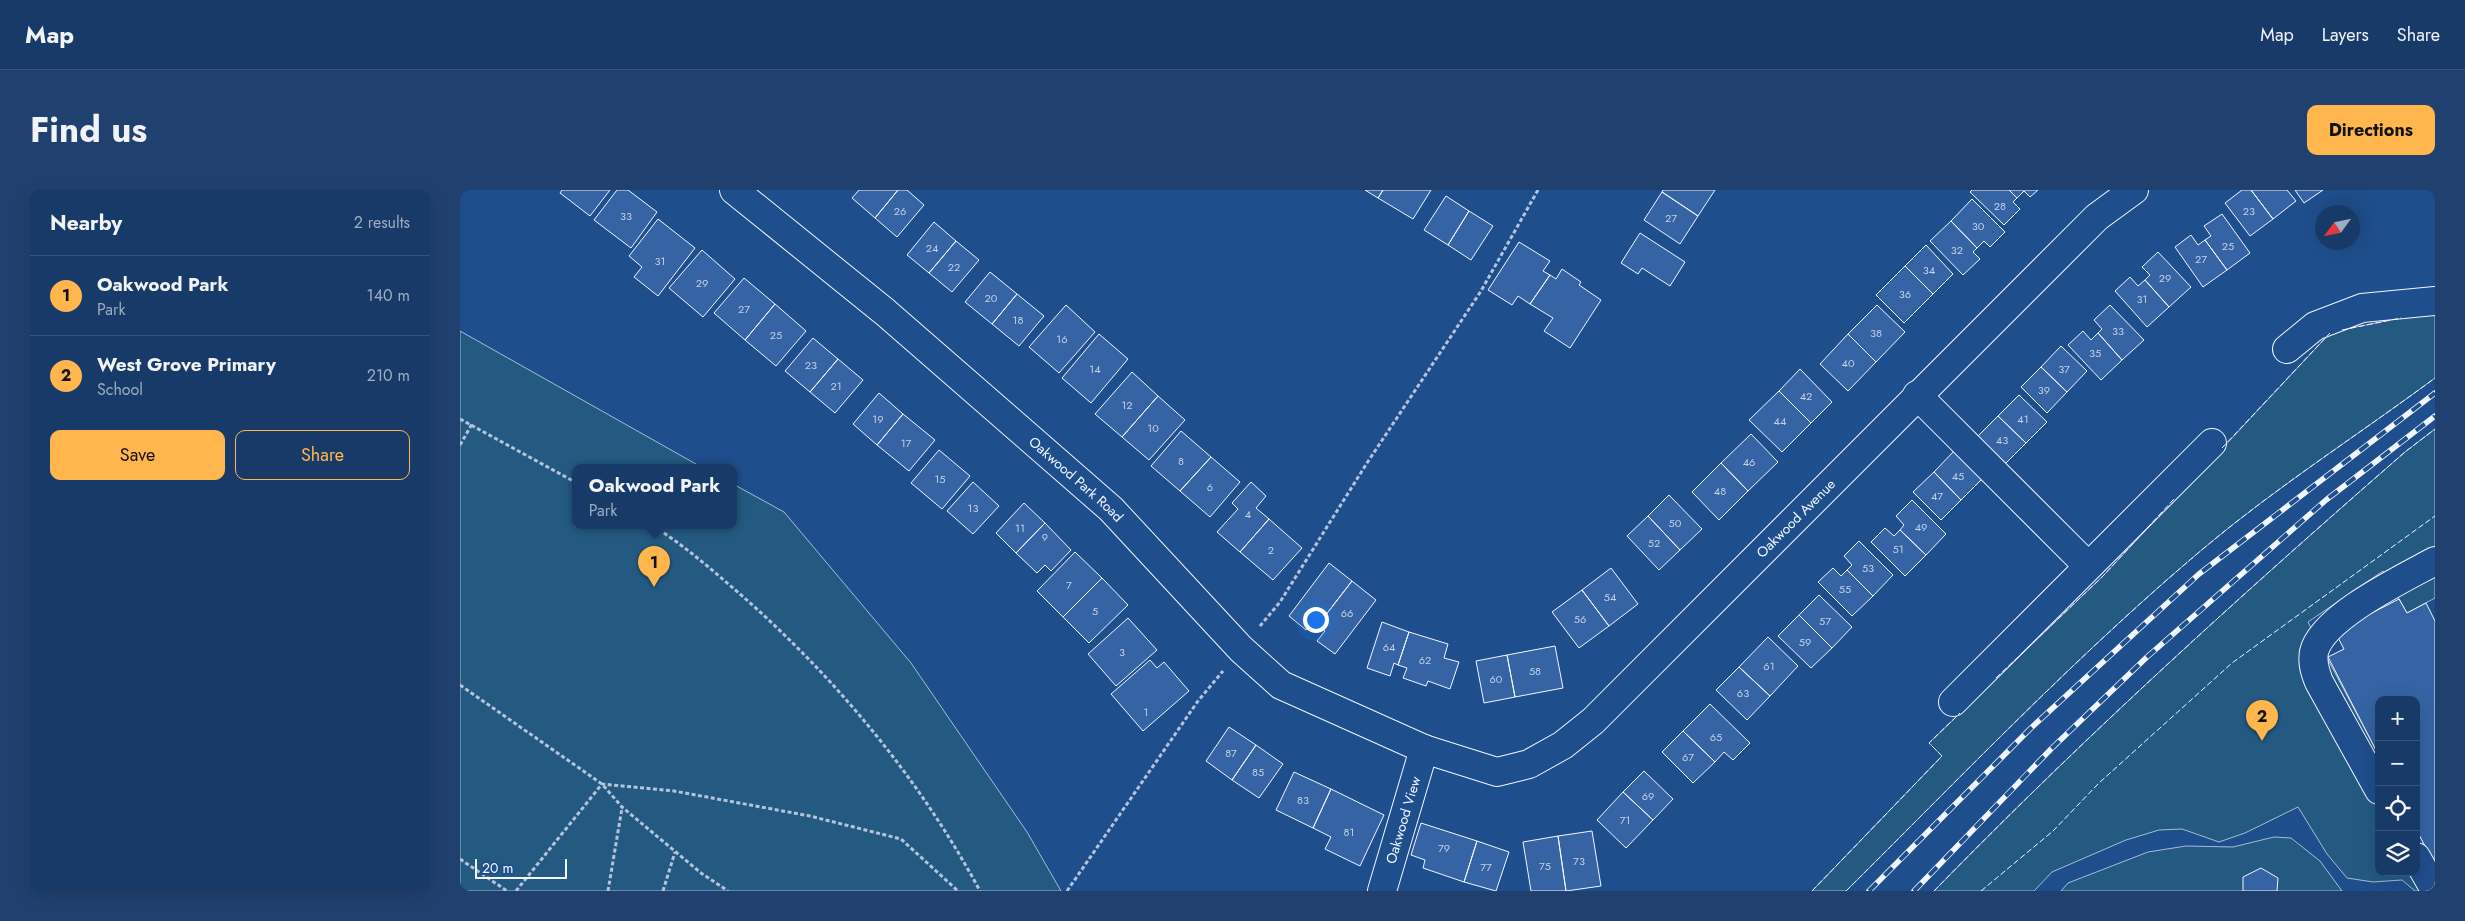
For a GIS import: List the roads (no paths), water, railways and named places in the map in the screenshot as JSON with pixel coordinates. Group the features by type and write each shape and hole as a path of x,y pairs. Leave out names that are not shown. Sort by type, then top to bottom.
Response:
{"street":[{"name":"Oakwood Avenue","path":"1424,750 1496,772 1529,764 1563,745 1631,685 1917,395 2097,217 2134,190"},
{"name":"Oakwood Park Road","path":"738,191 885,312 1111,508 1241,649 1281,685 1424,750"},
{"path":"2287,349 2315,326 2362,308 2435,301"},
{"path":"1917,395 2088,566"},
{"path":"1953,702 2212,443"},
{"path":"2377,786 2319,682 2314,667 2314,652 2327,630 2341,617 2382,590 2435,561"},
{"name":"Oakwood View","path":"1382,891 1424,750"},
{"path":"2420,864 2435,890"}],"railway":[{"path":"1869,891 2031,728 2199,574 2435,393"},
{"path":"1914,891 2051,749 2147,657 2326,500 2435,416"}],"place":[{"name":"Oakwood Park","path":"654,587"},
{"name":"West Grove Primary","path":"2262,741"}]}
